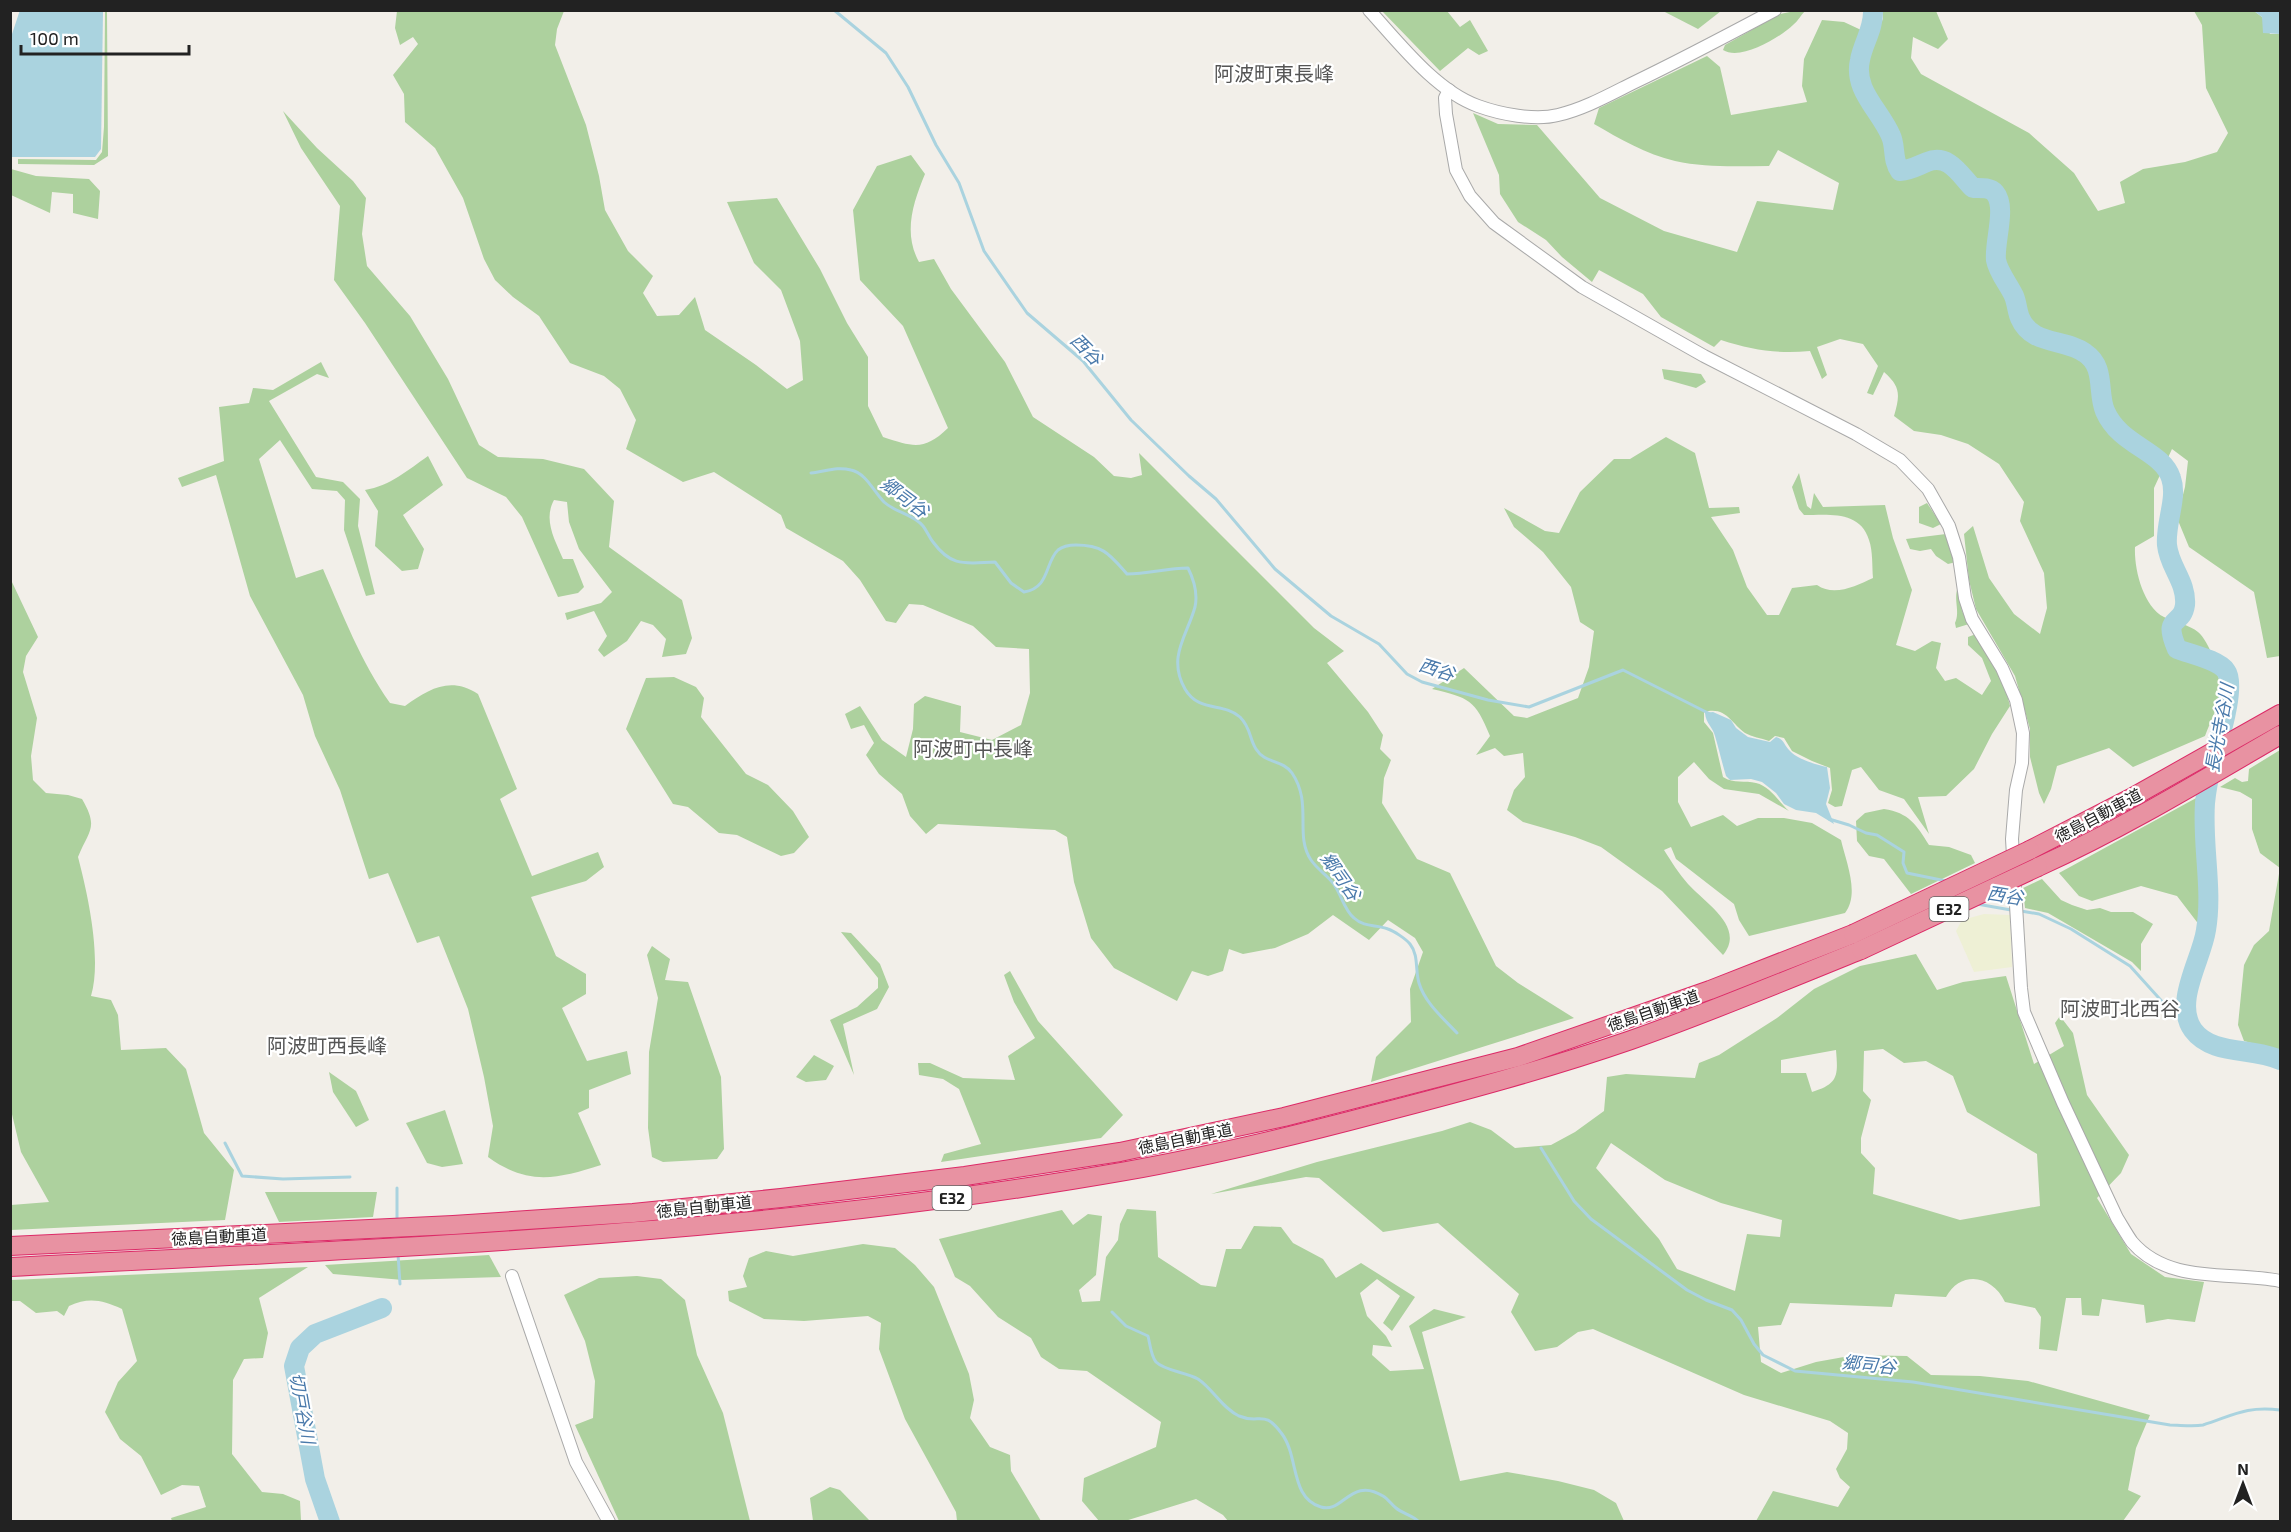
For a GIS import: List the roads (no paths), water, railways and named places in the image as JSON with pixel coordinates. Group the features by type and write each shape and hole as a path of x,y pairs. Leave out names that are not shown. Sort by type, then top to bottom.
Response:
{"highway":[{"name":"徳島自動車道","path":"10,1267 454,1244 639,1232 795,1218 967,1196 1128,1171 1283,1138 1526,1074 1629,1041 1716,1009 1857,942 2132,798 2280,714"},
{"name":"徳島自動車道","path":"10,1246 453,1225 633,1213 953,1177 1119,1152 1284,1117 1518,1057 1857,942 2091,843 2280,735"}],"street":[{"path":"1369,10 1416,61 1449,90 1476,106 1516,116 1557,116 1589,105 1775,10"},
{"path":"1449,90 1445,98 1446,114 1456,170 1470,196 1494,223 1582,287 1704,356 1856,434 1900,460 1928,489 1949,526 1959,557 1965,598 1972,619 2002,668 2016,700 2023,733 2022,763 2016,790 2012,839 2021,988 2024,1012 2032,1034 2117,1218 2132,1242 2148,1256 2171,1268 2198,1274 2280,1281"},
{"path":"512,1276 576,1462 609,1521"}],"water":[{"path":"20,10 103,11 101,149 95,157 11,157 11,37"},
{"path":"2254,11 2280,11 2280,34 2263,33 2262,17"},
{"path":"1713,712 1731,720 1736,728 1748,737 1770,742 1776,737 1779,738 1797,757 1827,767 1830,788 1826,804 1834,824 1816,813 1796,810 1784,804 1776,793 1762,782 1751,779 1730,780 1726,776 1714,733 1705,713"}],"waterway":[{"name":"西谷","path":"834,10 886,53 908,87 936,145 959,183 984,251 1027,313 1083,361 1131,420 1216,499 1275,569 1331,616 1379,644 1407,674 1422,682 1488,700 1529,707 1623,670 1712,715"},
{"name":"長光寺谷川","path":"1873,10 1872,23 1861,54 1860,81 1891,136 1900,171 1927,162 1942,160 1953,167 1973,188 1988,189 1995,193 2000,207 1997,265 2014,296 2025,327 2040,337 2077,348 2092,359 2098,372 2105,411 2112,423 2120,432 2159,461 2171,478 2173,494 2167,545 2185,597 2183,612 2172,625 2173,638 2177,649 2222,667 2226,671 2229,685 2225,716 2206,795 2204,819 2208,915 2206,930 2187,994 2188,1019 2193,1030 2211,1044 2258,1053 2280,1060"},
{"name":"郷司谷","path":"811,473 840,469 856,472 865,479 884,502 919,522 933,542 947,556 960,562 995,562 1011,583 1024,592 1032,590 1043,580 1054,555 1058,550 1069,546 1086,545 1100,549 1111,556 1127,574 1188,568 1194,582 1196,597 1195,607 1178,657 1180,677 1185,689 1197,701 1233,712 1240,717 1260,754 1283,765 1292,773 1301,796 1304,840 1311,860 1333,883 1354,918 1366,925 1391,930 1410,944 1415,953 1422,990 1435,1010 1457,1033"},
{"name":"西谷","path":"1829,819 1877,835 1904,852 1903,863 1907,873 1946,881"},
{"name":"西谷","path":"1977,904 2011,910"},
{"name":"西谷","path":"2021,911 2039,914 2071,929 2130,966 2167,1007 2185,1014"},
{"path":"225,1143 242,1176 283,1179 350,1177"},
{"name":"郷司谷","path":"1541,1148 1574,1201 1591,1219 1687,1290 1732,1310 1763,1355 1795,1371 1913,1382 2170,1425 2199,1426 2249,1410 2280,1410"},
{"path":"397,1188 397,1220"},
{"path":"398,1254 400,1284"},
{"name":"切戸谷川","path":"330,1522 315,1479 294,1366 300,1348 315,1334 382,1308"},
{"path":"1112,1312 1126,1326 1148,1336 1153,1357 1160,1365 1198,1379 1233,1413 1246,1418 1266,1419 1276,1426 1287,1443 1304,1495 1311,1502 1329,1508 1355,1493 1363,1490 1372,1491 1383,1496 1399,1510 1419,1522"}],"district":[{"name":"阿波町東長峰","path":"1274,73"},
{"name":"阿波町中長峰","path":"973,748"},
{"name":"阿波町北西谷","path":"2120,1008"},
{"name":"阿波町西長峰","path":"327,1045"}]}
